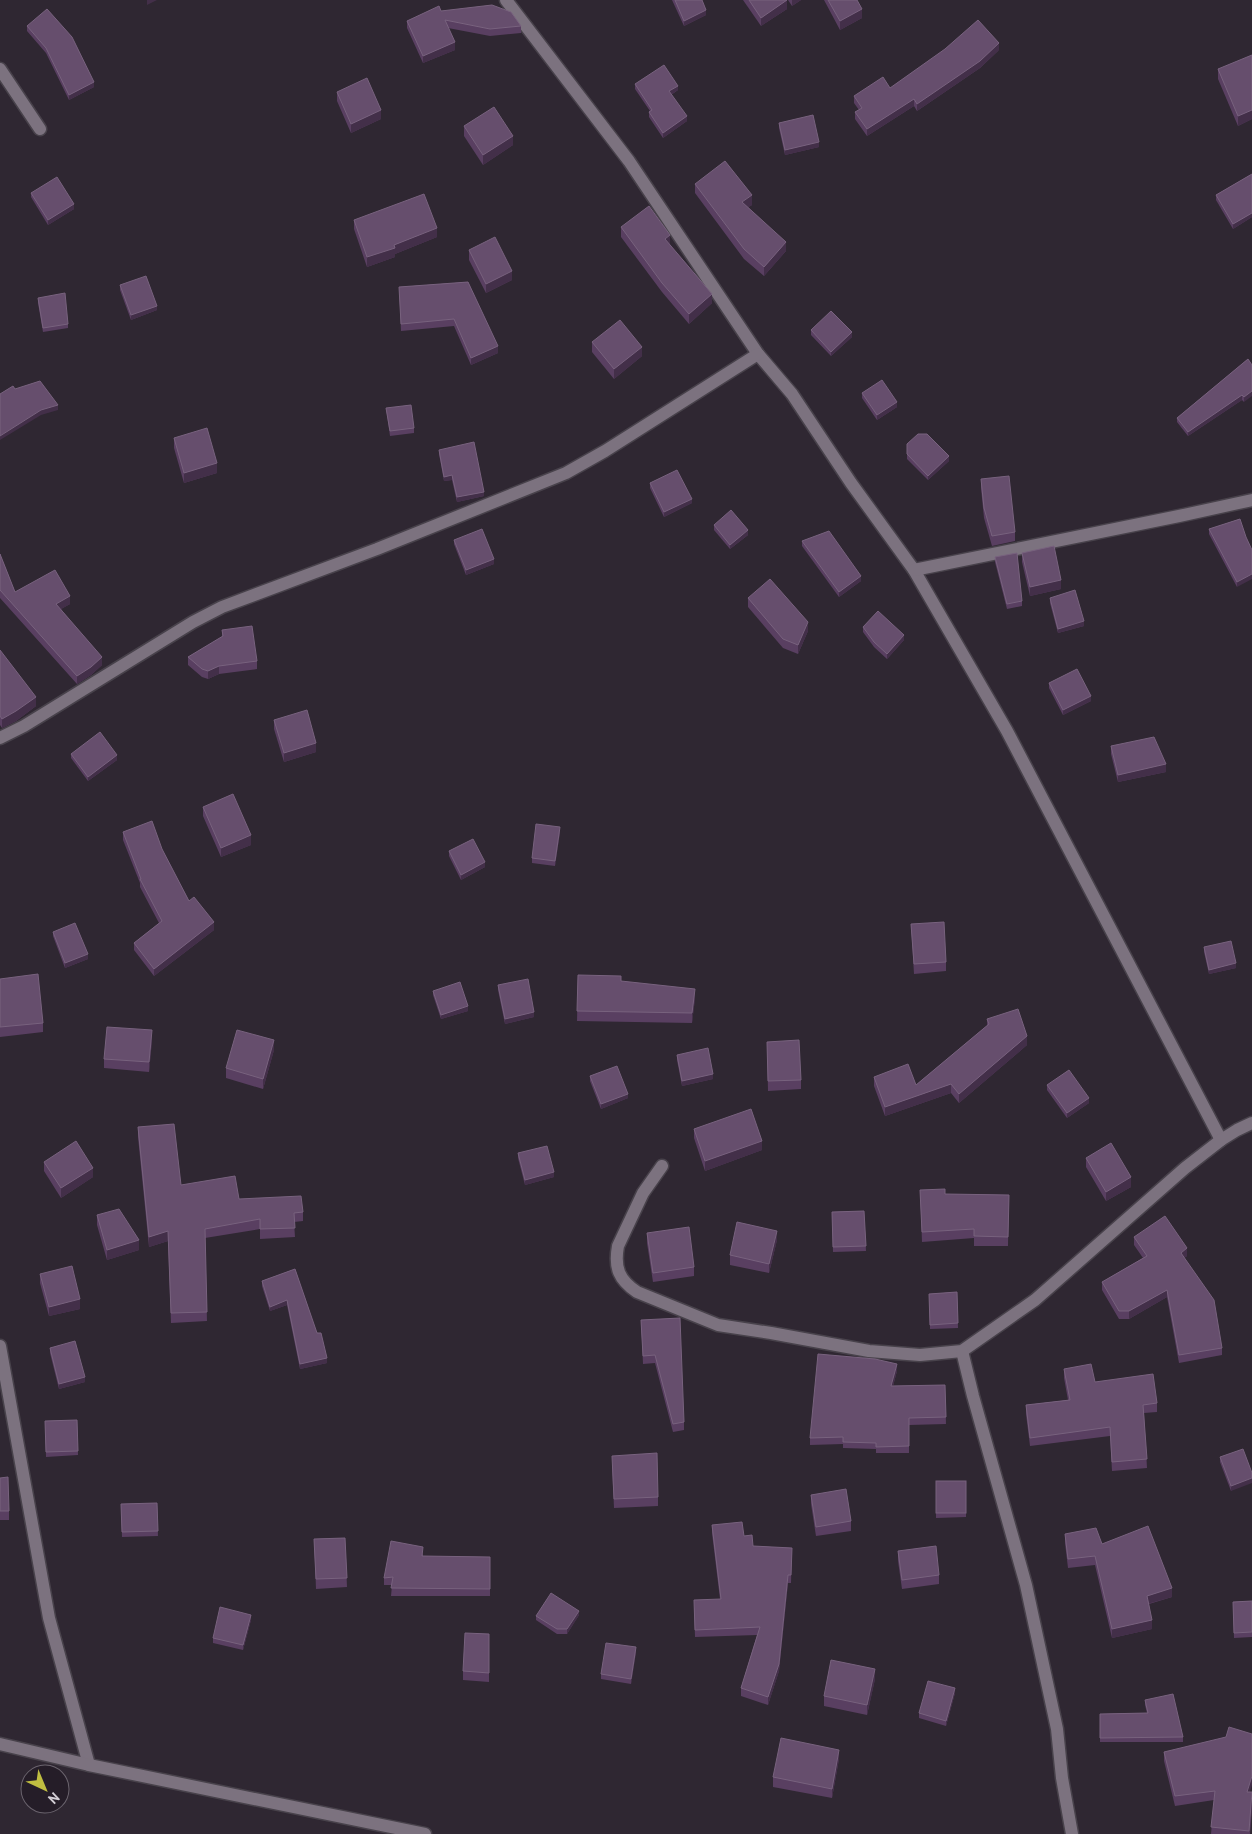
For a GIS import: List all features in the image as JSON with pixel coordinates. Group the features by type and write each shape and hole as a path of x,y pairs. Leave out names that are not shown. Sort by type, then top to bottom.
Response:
{"street":[{"path":"506,0 629,161 758,354 792,394 850,483 914,570 1008,731 1221,1140"},
{"path":"0,69 40,129"},
{"path":"0,738 24,726 193,622 222,607 377,549 566,473 605,451 758,354"},
{"path":"914,570 1252,500"},
{"path":"662,1166 643,1192 618,1246 616,1255 620,1275 626,1284 637,1292 718,1326 771,1333 869,1351 920,1355 962,1350 1035,1300 1178,1174 1221,1140 1236,1130 1252,1123"},
{"path":"0,1346 49,1618 89,1765"},
{"path":"962,1350 1026,1586 1057,1729 1062,1778 1072,1834"},
{"path":"0,1744 89,1765 417,1833"}],"building":[{"path":"675,0 702,0 706,10 684,21"},
{"path":"749,0 787,0 761,18"},
{"path":"828,0 857,0 862,9 840,21"},
{"path":"492,5 511,12 521,26 490,29 445,20 455,42 423,56 407,21 439,6 441,11"},
{"path":"47,9 72,37 94,82 69,95 46,48 27,26"},
{"path":"978,20 999,43 980,61 917,104 914,99 867,129 855,112 862,108 854,96 883,77 890,88 945,49"},
{"path":"1252,55 1252,110 1238,116 1218,69"},
{"path":"664,65 678,86 669,91 687,116 663,133 649,112 652,110 635,84"},
{"path":"367,78 381,110 351,124 337,92"},
{"path":"494,107 513,136 483,155 464,126"},
{"path":"813,115 819,142 785,150 779,123"},
{"path":"725,161 752,195 742,202 786,242 764,267 744,249 695,184"},
{"path":"1252,174 1252,213 1233,224 1216,195"},
{"path":"57,177 74,204 48,220 31,193"},
{"path":"424,194 437,228 394,245 395,248 367,257 354,220"},
{"path":"649,206 670,235 665,239 712,294 689,314 662,283 621,227"},
{"path":"495,237 512,271 486,284 469,250"},
{"path":"146,276 157,306 131,315 120,285"},
{"path":"468,282 498,346 471,358 454,319 401,324 399,287"},
{"path":"65,293 68,324 43,328 38,298"},
{"path":"831,311 852,332 831,352 811,330"},
{"path":"620,320 642,347 614,369 592,342"},
{"path":"1248,359 1252,365 1252,391 1244,397 1242,395 1188,432 1177,418"},
{"path":"882,380 897,402 877,415 862,393"},
{"path":"40,381 58,405 41,410 0,436 0,394 13,386 15,389"},
{"path":"411,405 414,428 390,431 386,408"},
{"path":"207,428 217,463 184,473 174,438"},
{"path":"918,434 927,434 949,456 928,476 907,454 907,444"},
{"path":"474,442 484,492 457,497 452,475 444,477 439,450"},
{"path":"677,470 692,499 664,512 650,483"},
{"path":"1009,476 1015,532 992,536 984,508 981,479"},
{"path":"731,510 748,530 730,545 714,525"},
{"path":"1240,519 1252,550 1252,574 1237,582 1209,529"},
{"path":"482,529 494,559 466,570 454,540"},
{"path":"829,531 861,576 839,592 802,541"},
{"path":"1054,546 1061,580 1030,587 1022,553"},
{"path":"1017,553 1022,601 1007,604 995,557"},
{"path":"0,554 15,592 55,570 70,596 56,604 102,657 91,667 77,676 0,590"},
{"path":"770,579 808,622 798,645 783,639 748,598"},
{"path":"1075,590 1084,621 1058,629 1050,598"},
{"path":"878,611 904,635 887,654 874,642 863,627"},
{"path":"252,626 257,661 219,666 208,671 202,669 188,657 223,636 222,630"},
{"path":"0,650 36,697 2,719 0,716"},
{"path":"1077,669 1091,696 1063,710 1049,683"},
{"path":"307,710 316,743 284,753 274,720"},
{"path":"100,732 117,755 88,777 71,754"},
{"path":"1154,737 1166,764 1118,775 1111,746"},
{"path":"233,794 251,835 221,848 203,807"},
{"path":"152,821 162,849 189,901 194,897 214,922 154,969 134,943 162,921 140,879 123,832"},
{"path":"536,824 560,827 555,861 532,858"},
{"path":"473,839 485,862 461,875 449,851"},
{"path":"944,922 946,962 914,964 911,924"},
{"path":"75,923 88,954 65,963 53,932"},
{"path":"1231,941 1236,963 1209,970 1204,947"},
{"path":"38,974 43,1023 0,1027 0,979"},
{"path":"578,975 621,976 621,981 695,989 692,1013 577,1011"},
{"path":"528,979 534,1012 505,1019 498,985"},
{"path":"460,982 468,1006 441,1015 433,991"},
{"path":"1018,1009 1027,1036 959,1094 951,1084 885,1107 874,1077 908,1064 916,1085 989,1024 987,1019"},
{"path":"107,1027 152,1030 149,1062 104,1059"},
{"path":"237,1030 274,1040 263,1079 226,1068"},
{"path":"799,1040 801,1080 768,1081 767,1042"},
{"path":"708,1048 713,1074 682,1081 677,1055"},
{"path":"617,1066 628,1094 601,1104 590,1076"},
{"path":"1069,1070 1089,1098 1067,1113 1047,1085"},
{"path":"751,1109 762,1141 705,1161 694,1129"},
{"path":"174,1124 181,1185 235,1176 239,1199 301,1196 303,1212 294,1213 295,1228 260,1229 260,1219 205,1229 207,1312 171,1313 168,1231 149,1237 138,1127"},
{"path":"76,1141 93,1168 61,1188 44,1162"},
{"path":"1111,1143 1131,1177 1106,1192 1086,1158"},
{"path":"547,1146 554,1172 525,1180 518,1153"},
{"path":"945,1189 945,1194 1009,1195 1008,1237 974,1236 974,1229 922,1232 920,1190"},
{"path":"119,1209 139,1240 107,1250 97,1215"},
{"path":"864,1211 866,1246 833,1247 832,1212"},
{"path":"1165,1216 1187,1248 1181,1253 1214,1300 1222,1348 1179,1355 1167,1290 1129,1311 1119,1311 1102,1282 1147,1256 1134,1237"},
{"path":"737,1222 777,1231 769,1264 730,1255"},
{"path":"689,1227 694,1267 653,1273 647,1233"},
{"path":"72,1266 80,1299 49,1307 40,1274"},
{"path":"295,1269 317,1333 321,1333 327,1358 300,1364 287,1300 270,1307 262,1281"},
{"path":"957,1292 958,1323 930,1325 929,1294"},
{"path":"680,1318 684,1422 673,1424 655,1355 643,1356 641,1320"},
{"path":"75,1341 85,1377 59,1384 50,1348"},
{"path":"818,1354 875,1359 897,1364 891,1386 945,1385 946,1417 909,1418 909,1446 876,1447 876,1443 843,1442 843,1437 810,1438"},
{"path":"1091,1364 1095,1382 1153,1374 1157,1403 1143,1405 1147,1459 1112,1462 1110,1427 1030,1438 1026,1405 1070,1400 1064,1369"},
{"path":"77,1420 78,1451 46,1452 45,1421"},
{"path":"1243,1449 1252,1478 1231,1486 1220,1457"},
{"path":"657,1453 658,1497 614,1499 612,1456"},
{"path":"8,1477 9,1511 0,1511 0,1478"},
{"path":"936,1481 966,1481 966,1513 936,1513"},
{"path":"846,1489 851,1521 816,1527 811,1495"},
{"path":"157,1503 158,1531 122,1532 121,1504"},
{"path":"742,1522 744,1536 752,1535 753,1546 792,1548 791,1575 788,1575 779,1664 768,1697 741,1688 760,1627 695,1630 694,1600 721,1599 712,1525"},
{"path":"1148,1526 1172,1588 1147,1596 1152,1620 1112,1629 1095,1556 1068,1559 1065,1534 1096,1528 1102,1544"},
{"path":"345,1538 347,1578 316,1579 314,1539"},
{"path":"391,1541 423,1547 422,1556 490,1557 490,1589 391,1588 393,1577 384,1578"},
{"path":"936,1546 939,1575 902,1580 898,1551"},
{"path":"551,1593 579,1611 567,1629 557,1629 536,1616"},
{"path":"1252,1601 1252,1632 1234,1633 1233,1602"},
{"path":"220,1607 251,1615 243,1645 213,1638"},
{"path":"465,1633 489,1634 489,1673 463,1671"},
{"path":"606,1643 636,1647 631,1679 601,1674"},
{"path":"831,1660 875,1669 867,1705 824,1696"},
{"path":"928,1681 955,1688 946,1721 919,1713"},
{"path":"1173,1694 1183,1737 1100,1738 1100,1714 1148,1713 1145,1700"},
{"path":"1229,1727 1252,1734 1252,1776 1247,1792 1252,1792 1249,1831 1211,1827 1215,1791 1175,1796 1164,1752 1226,1737"},
{"path":"781,1738 839,1750 832,1789 773,1777"}]}
